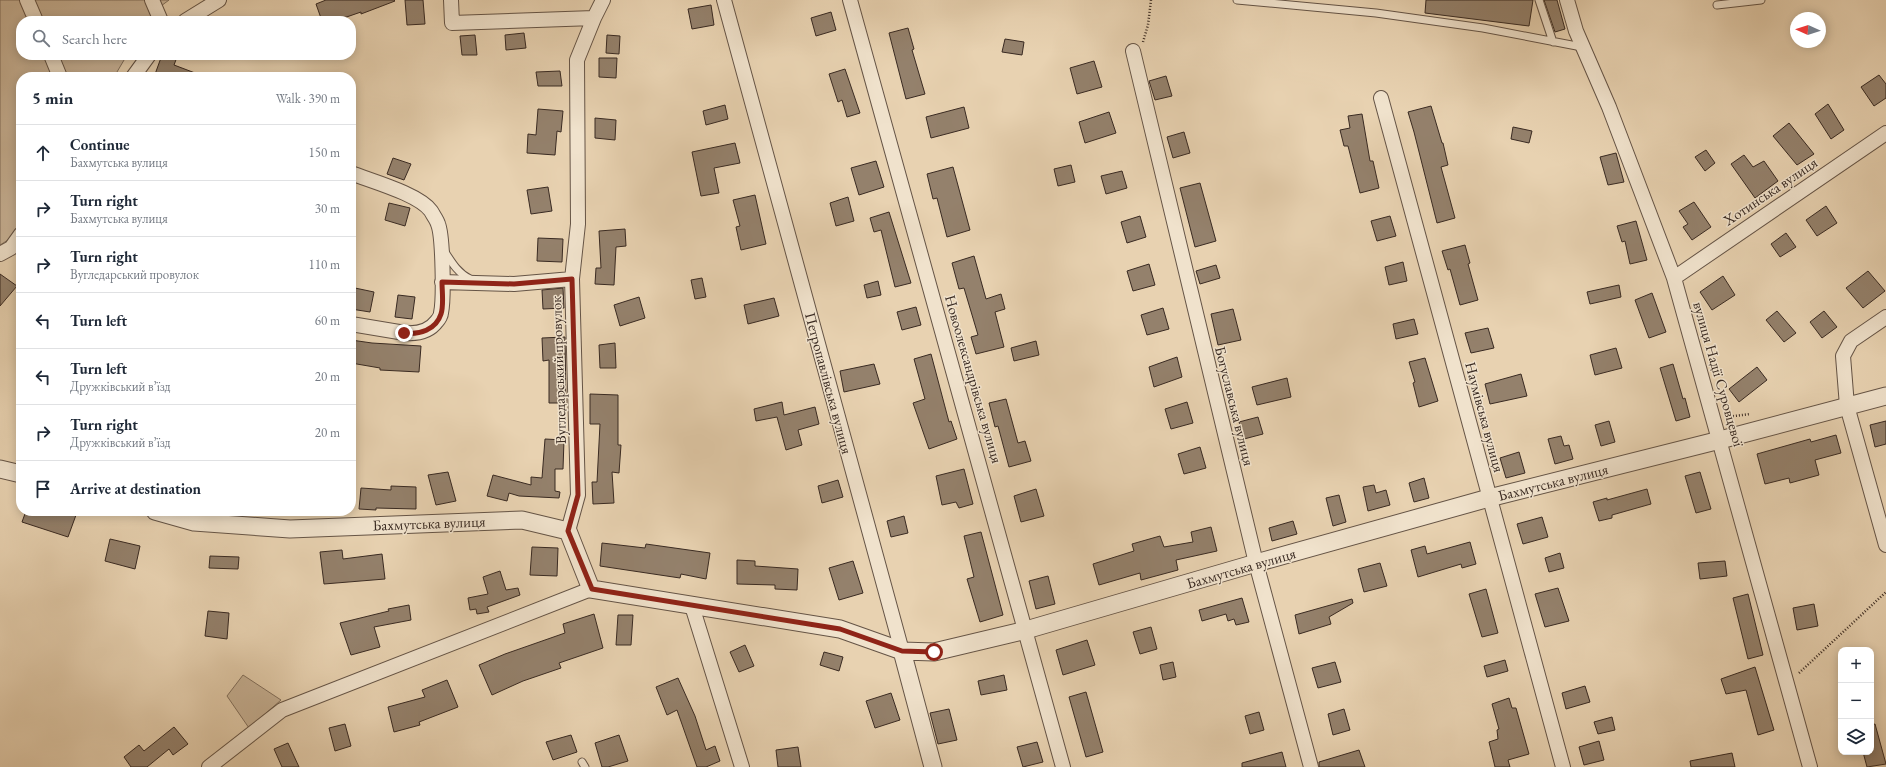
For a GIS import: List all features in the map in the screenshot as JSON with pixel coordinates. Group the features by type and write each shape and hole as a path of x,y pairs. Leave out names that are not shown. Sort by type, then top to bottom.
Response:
{"street":[{"path":"28,0 34,16"},
{"path":"152,0 159,16"},
{"path":"193,16 219,0"},
{"path":"451,0 452,23 594,18"},
{"name":"Вугледарський провулок","path":"568,531 578,495 572,279 578,224 576,60 603,0"},
{"name":"Петропавлівська вулиця","path":"724,0 933,767"},
{"name":"Новоолександрівська вулиця","path":"850,0 1063,767"},
{"name":"вулиця Надії Суровцевої","path":"1567,0 1582,47 1609,107 1674,278 1810,767"},
{"name":"Богуславська вулиця","path":"1133,51 1256,563 1311,767"},
{"path":"53,60 58,72"},
{"path":"137,72 145,60"},
{"name":"Наумівська вулиця","path":"1381,98 1563,767"},
{"name":"Хотинська вулиця","path":"1674,278 1886,133"},
{"path":"356,175 417,199 430,210 438,224 442,247 441,313 437,321 422,332 414,334 356,325"},
{"path":"11,252 16,243"},
{"path":"442,282 514,284 572,279"},
{"path":"1886,317 1851,341 1843,356 1847,406 1886,545"},
{"name":"Бахмутська вулиця","path":"592,589 840,629 902,651 934,652 1026,630 1256,563 1489,498 1720,440 1886,396"},
{"path":"0,469 16,473"},
{"name":"Бахмутська вулиця","path":"173,516 194,522 290,529 522,520 568,531"},
{"path":"210,767 282,710 592,589 568,531"},
{"path":"692,606 742,767"}],"lane":[{"path":"1237,0 1376,13 1483,28 1582,47"},
{"path":"1539,0 1552,42"},
{"path":"1717,4 1761,0"},
{"path":"442,247 455,268 464,276 480,283"}],"path":[{"path":"1133,51 1141,50 1148,26 1150,0"},
{"path":"1787,684 1886,592"}],"shaded area":[{"path":"0,0 169,0 153,12 150,16 16,16 16,60 124,60 117,72 16,72 16,235 0,245"},
{"path":"243,675 281,700 249,728 227,696"}],"building":[{"path":"326,0 395,1 361,14 361,12 349,16 320,16 316,4"},
{"path":"405,0 423,0 425,24 407,25"},
{"path":"1426,0 1533,0 1529,26 1425,13"},
{"path":"1544,0 1557,0 1565,29 1555,32"},
{"path":"711,5 714,25 692,29 688,9"},
{"path":"831,12 836,30 816,36 811,18"},
{"path":"908,28 914,49 912,50 925,94 906,99 889,33"},
{"path":"524,33 526,48 506,50 505,35"},
{"path":"475,35 477,55 462,55 460,36"},
{"path":"607,35 620,36 619,54 606,53"},
{"path":"1005,39 1024,42 1022,55 1002,52"},
{"path":"599,58 617,58 616,78 599,77"},
{"path":"160,60 176,60 174,65 192,72 156,72"},
{"path":"1094,61 1102,87 1077,94 1070,68"},
{"path":"845,69 860,113 847,117 842,100 838,102 829,74"},
{"path":"560,71 562,86 538,86 536,72"},
{"path":"1879,75 1886,84 1886,98 1874,106 1861,87"},
{"path":"1166,76 1172,96 1155,100 1149,81"},
{"path":"1828,104 1844,130 1831,139 1815,114"},
{"path":"725,105 728,119 706,125 703,111"},
{"path":"1431,106 1443,143 1448,165 1441,167 1455,218 1437,223 1408,112"},
{"path":"964,107 969,128 931,138 926,117"},
{"path":"538,109 563,111 561,132 557,131 555,155 527,153 528,134 536,135"},
{"path":"1109,112 1116,133 1085,143 1079,122"},
{"path":"1362,114 1370,161 1373,161 1379,188 1360,193 1348,146 1344,146 1340,130 1350,128 1348,116"},
{"path":"595,118 616,120 615,140 595,138"},
{"path":"1789,123 1814,154 1797,165 1773,136"},
{"path":"1513,127 1532,131 1529,143 1511,139"},
{"path":"1184,132 1190,153 1173,158 1167,137"},
{"path":"735,143 740,163 714,168 719,193 701,196 692,152"},
{"path":"1706,150 1715,163 1705,171 1695,157"},
{"path":"1616,153 1624,182 1608,185 1600,157"},
{"path":"1744,155 1753,167 1764,161 1778,181 1755,198 1731,164"},
{"path":"393,158 411,164 404,180 387,174"},
{"path":"876,161 884,187 859,195 851,168"},
{"path":"1071,165 1075,182 1058,186 1054,169"},
{"path":"953,167 970,230 947,237 937,198 933,199 927,174"},
{"path":"1122,171 1127,188 1106,194 1101,176"},
{"path":"1200,183 1216,241 1195,247 1180,188"},
{"path":"548,187 552,211 531,214 527,190"},
{"path":"755,195 766,244 741,250 736,227 740,226 733,200"},
{"path":"848,197 854,221 836,226 830,203"},
{"path":"1694,202 1711,227 1692,240 1683,227 1688,224 1679,211"},
{"path":"389,203 410,208 405,226 385,220"},
{"path":"1826,206 1837,223 1817,236 1806,220"},
{"path":"889,212 911,283 895,287 881,230 874,232 870,218"},
{"path":"1140,216 1146,237 1127,243 1121,222"},
{"path":"1390,216 1396,236 1377,241 1371,221"},
{"path":"1636,221 1647,260 1630,264 1625,241 1622,242 1617,226"},
{"path":"625,229 626,246 616,247 614,285 595,284 596,268 601,268 599,231"},
{"path":"1786,233 1796,247 1780,257 1771,244"},
{"path":"538,238 563,239 562,262 537,261"},
{"path":"1465,245 1470,263 1468,264 1478,300 1460,305 1450,269 1448,270 1442,251"},
{"path":"974,256 986,299 1001,294 1005,309 995,312 1004,347 976,354 971,337 978,335 964,288 959,289 952,263"},
{"path":"1403,262 1407,281 1389,285 1385,267"},
{"path":"1149,264 1155,285 1133,291 1127,271"},
{"path":"1216,265 1220,278 1200,284 1196,271"},
{"path":"1868,271 1885,291 1863,308 1846,288"},
{"path":"0,274 16,285 16,287 0,306"},
{"path":"1723,276 1735,295 1712,310 1700,292"},
{"path":"702,278 706,297 695,299 691,280"},
{"path":"878,281 881,295 867,298 864,285"},
{"path":"1619,285 1621,297 1590,304 1587,292"},
{"path":"356,288 374,292 370,312 356,310"},
{"path":"563,288 564,308 543,309 542,290"},
{"path":"1652,293 1666,332 1649,338 1635,300"},
{"path":"398,295 415,297 412,319 395,317"},
{"path":"639,297 645,318 620,326 614,305"},
{"path":"774,298 779,316 748,324 744,305"},
{"path":"916,307 921,325 902,330 897,312"},
{"path":"1163,308 1169,329 1147,335 1141,315"},
{"path":"1233,309 1241,340 1218,345 1211,314"},
{"path":"1777,311 1796,333 1784,342 1766,320"},
{"path":"1824,311 1837,327 1822,338 1810,322"},
{"path":"1414,319 1418,334 1396,339 1393,324"},
{"path":"1488,328 1494,348 1471,353 1465,333"},
{"path":"565,337 566,403 549,403 549,360 543,361 542,338"},
{"path":"356,341 421,346 419,372 380,370 380,368 356,364"},
{"path":"1036,341 1039,355 1014,361 1011,348"},
{"path":"615,343 616,368 600,368 599,345"},
{"path":"1616,348 1622,368 1595,375 1590,355"},
{"path":"931,354 949,422 951,421 957,439 929,449 913,403 925,399 914,359"},
{"path":"1177,357 1182,377 1154,387 1149,367"},
{"path":"1425,358 1438,401 1419,407 1413,383 1415,382 1409,362"},
{"path":"874,364 880,384 844,392 840,371"},
{"path":"1673,364 1690,417 1676,421 1660,368"},
{"path":"1757,367 1767,380 1739,402 1729,389"},
{"path":"1521,374 1527,396 1490,404 1485,384"},
{"path":"1287,378 1291,397 1257,405 1252,387"},
{"path":"590,394 618,395 618,445 621,445 619,473 612,472 614,503 593,504 592,482 597,482 600,424 590,424"},
{"path":"1006,399 1018,443 1025,441 1031,461 1009,467 998,426 995,427 989,403"},
{"path":"782,402 784,415 815,407 819,424 798,430 802,445 786,450 777,417 756,421 754,409"},
{"path":"1187,402 1193,423 1171,429 1165,409"},
{"path":"1258,417 1263,434 1244,439 1239,422"},
{"path":"1609,421 1615,442 1601,446 1595,425"},
{"path":"1886,421 1886,444 1875,447 1870,425"},
{"path":"1836,435 1841,453 1815,460 1819,475 1790,483 1789,478 1765,484 1757,454 1810,439 1811,442"},
{"path":"1561,436 1564,446 1569,445 1573,459 1555,464 1548,439"},
{"path":"545,439 564,440 563,469 555,469 555,491 560,492 559,498 519,496 509,493 507,501 487,496 493,475 531,485 531,477 542,478"},
{"path":"1200,447 1206,468 1184,474 1178,454"},
{"path":"1519,452 1525,473 1506,478 1500,458"},
{"path":"964,469 973,504 959,508 956,502 942,505 936,476"},
{"path":"448,472 456,501 436,505 428,475"},
{"path":"1700,472 1711,509 1696,513 1685,476"},
{"path":"1424,478 1429,498 1414,502 1409,483"},
{"path":"838,480 843,497 822,503 818,486"},
{"path":"1374,485 1376,493 1386,490 1390,505 1368,511 1363,487"},
{"path":"391,486 416,487 416,509 359,509 361,488 391,490"},
{"path":"1036,489 1044,516 1021,522 1014,496"},
{"path":"1647,489 1651,504 1612,515 1612,518 1599,521 1593,502 1607,498 1607,500"},
{"path":"1339,495 1346,522 1333,526 1326,498"},
{"path":"24,516 76,516 68,537 22,522"},
{"path":"904,516 908,533 891,537 887,521"},
{"path":"1542,517 1548,537 1523,544 1517,524"},
{"path":"1293,521 1297,534 1272,541 1269,528"},
{"path":"1211,527 1217,551 1176,560 1178,570 1141,580 1140,573 1099,585 1093,564 1134,551 1132,544 1160,536 1164,547 1193,542 1191,532"},
{"path":"981,532 1003,615 980,622 967,579 974,577 964,536"},
{"path":"110,539 140,546 135,569 105,561"},
{"path":"1470,542 1476,564 1462,568 1461,564 1418,577 1411,550 1425,546 1427,554"},
{"path":"602,543 645,548 646,544 710,553 706,579 681,574 680,578 600,566"},
{"path":"532,547 558,548 557,576 530,575"},
{"path":"342,550 343,559 382,554 385,579 324,584 320,552"},
{"path":"1560,553 1564,568 1549,572 1545,558"},
{"path":"210,556 239,557 238,569 209,568"},
{"path":"737,560 755,561 755,566 798,569 797,590 775,589 775,585 737,584"},
{"path":"853,561 863,593 839,600 829,568"},
{"path":"1725,561 1727,576 1700,579 1698,563"},
{"path":"1380,563 1387,586 1364,592 1358,569"},
{"path":"500,571 506,590 518,588 520,595 487,607 489,612 477,614 476,609 470,610 468,598 488,594 483,577"},
{"path":"1048,576 1055,604 1036,609 1029,581"},
{"path":"1558,588 1569,621 1545,627 1535,594"},
{"path":"1486,589 1498,633 1482,637 1469,594"},
{"path":"1748,594 1763,655 1748,659 1733,598"},
{"path":"1242,598 1249,622 1236,625 1234,619 1228,621 1226,614 1202,621 1199,610"},
{"path":"1352,599 1353,603 1329,617 1331,624 1299,634 1295,615"},
{"path":"1814,604 1818,626 1797,630 1793,608"},
{"path":"409,605 411,620 374,627 380,647 351,655 340,623 389,611 388,609"},
{"path":"208,611 229,613 227,639 205,636"},
{"path":"594,614 603,648 559,663 561,668 523,681 492,695 479,665 505,654 565,633 563,624"},
{"path":"618,615 633,615 631,645 616,645"},
{"path":"1151,627 1157,649 1140,654 1133,632"},
{"path":"1087,640 1095,665 1063,675 1056,650"},
{"path":"745,645 754,666 739,672 730,652"},
{"path":"824,652 843,657 839,671 820,665"},
{"path":"1505,660 1508,671 1487,677 1484,666"},
{"path":"1173,662 1176,677 1163,680 1160,665"},
{"path":"1335,662 1341,682 1318,688 1312,668"},
{"path":"1755,667 1774,730 1758,735 1746,690 1726,694 1721,679"},
{"path":"1004,675 1007,690 981,695 978,681"},
{"path":"678,678 695,716 706,750 715,746 720,761 706,767 697,767 677,710 667,715 656,687"},
{"path":"447,680 458,707 419,722 420,725 394,732 388,707 425,697 422,690"},
{"path":"1585,686 1590,702 1566,709 1562,693"},
{"path":"1086,692 1103,752 1086,757 1069,697"},
{"path":"891,693 900,720 875,728 866,701"},
{"path":"1509,698 1512,708 1516,708 1529,754 1508,760 1510,767 1495,767 1489,742 1498,739 1497,730 1499,729 1492,704"},
{"path":"949,709 957,740 938,744 930,713"},
{"path":"1344,709 1350,730 1333,735 1328,714"},
{"path":"1259,712 1264,730 1250,734 1245,716"},
{"path":"1612,717 1615,730 1598,734 1594,722"},
{"path":"345,724 351,746 335,751 329,728"},
{"path":"1874,724 1886,764 1867,767 1864,755 1874,755"},
{"path":"174,727 188,744 173,755 169,749 147,767 131,767 124,757 139,745 144,751"},
{"path":"571,735 577,752 553,760 546,742"},
{"path":"619,735 628,761 608,767 602,767 595,743"},
{"path":"1599,741 1604,760 1584,765 1579,747"},
{"path":"1037,742 1043,762 1023,767 1017,747"},
{"path":"288,743 299,767 282,767 274,749"},
{"path":"798,747 801,767 778,767 776,750"},
{"path":"1359,750 1365,767 1319,767 1319,762"},
{"path":"1282,752 1286,767 1242,767 1242,763"},
{"path":"1732,753 1735,767 1691,767 1690,761"}],"route":[{"path":"404,333 414,334 422,332 430,328 437,321 441,313 442,282 514,284 572,279 578,495 568,531 592,589 840,629 902,651 934,652"}]}
